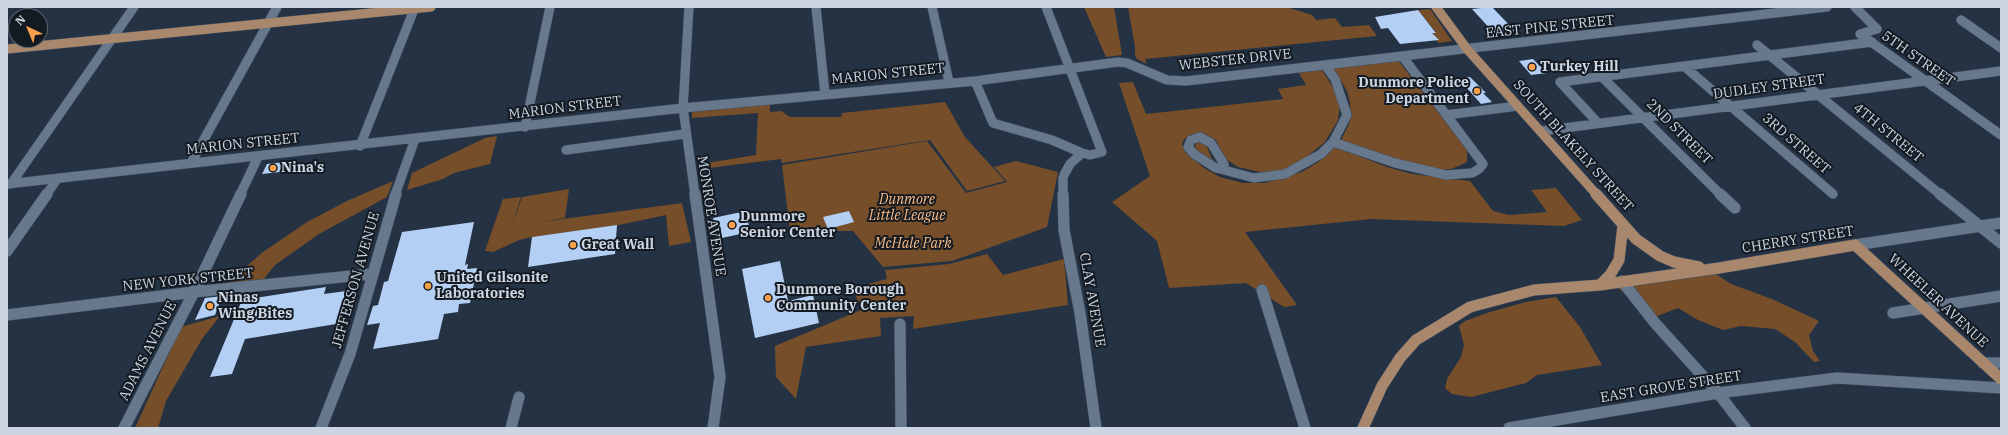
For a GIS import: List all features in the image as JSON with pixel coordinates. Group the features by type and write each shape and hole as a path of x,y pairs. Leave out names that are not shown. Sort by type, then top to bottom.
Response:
{"main road":[{"path":"7,49 431,7"},
{"name":"SOUTH BLAKELY STREET","path":"1436,7 1467,49 1623,225 1620,260 1610,275 1600,284"},
{"path":"1623,225 1636,239 1660,256 1688,266 1720,268"},
{"name":"CHERRY STREET","path":"1600,284 1720,268 1855,245"},
{"name":"WHEELER AVENUE","path":"1855,245 2001,379"},
{"path":"1363,428 1382,386 1400,358 1416,340 1470,306 1534,290 1600,284"}],"street":[{"path":"9,184 113,39 134,7"},
{"path":"191,163 277,7"},
{"path":"525,127 550,7"},
{"name":"MONROE AVENUE","path":"689,7 683,108 685,134 720,376 713,428"},
{"path":"816,7 825,94"},
{"path":"932,7 949,82"},
{"path":"975,81 993,123 1052,140 1082,153 1090,155 1099,154 1102,150 1046,7"},
{"name":"EAST PINE STREET","path":"1403,57 1827,7"},
{"name":"5TH STREET","path":"1855,7 1876,27 1875,31 1860,34 2001,135"},
{"path":"360,146 415,8"},
{"path":"1961,20 2001,48"},
{"path":"1598,123 1560,82 1872,42"},
{"name":"4TH STREET","path":"1756,45 2001,244"},
{"path":"1333,142 1395,163 1446,175 1472,173 1479,169 1483,164 1403,57"},
{"name":"WEBSTER DRIVE","path":"1127,63 1159,77 1181,81 1403,57"},
{"name":"MARION STREET","path":"9,184 191,163 360,146 683,108 949,82 975,81 1070,68 1127,63"},
{"path":"1224,170 1254,178 1285,174 1316,157 1333,142 1347,115 1341,93 1335,79 1325,65"},
{"name":"3RD STREET","path":"1686,67 1833,194"},
{"name":"DUDLEY STREET","path":"1541,131 2001,71"},
{"name":"2ND STREET","path":"1602,77 1645,117 1734,208"},
{"path":"1446,115 1518,106"},
{"path":"566,150 685,134"},
{"name":"JEFFERSON AVENUE","path":"320,428 350,354 371,274 397,189 415,139"},
{"name":"CLAY AVENUE","path":"1082,153 1070,164 1064,176 1064,230 1080,313 1096,428"},
{"name":"ADAMS AVENUE","path":"124,428 194,292 258,157"},
{"path":"7,251 58,178"},
{"name":"CHERRY STREET","path":"1855,245 2001,223"},
{"name":"NEW YORK STREET","path":"7,315 194,292 371,274"},
{"path":"1622,281 1655,323 1718,393 1745,428"},
{"path":"1262,290 1305,428"},
{"path":"1892,313 2001,296"},
{"path":"900,324 901,428"},
{"path":"1983,363 2001,363"},
{"name":"EAST GROVE STREET","path":"1509,428 1718,393 1837,378 2001,388"},
{"path":"511,428 519,397"}],"green space":[{"path":"1084,7 1114,7 1122,55 1106,57"},
{"path":"1128,7 1286,7 1312,15 1316,20 1335,18 1342,27 1369,25 1377,36 1145,59 1147,64 1137,59 1135,55"},
{"path":"1430,9 1452,41 1439,43 1436,40 1438,40 1432,33 1436,32 1418,10"},
{"path":"1398,60 1467,150 1467,162 1451,169 1439,170 1392,159 1341,140 1351,117 1350,103 1347,91 1333,68"},
{"path":"1322,70 1337,94 1340,104 1338,120 1325,142 1298,164 1285,170 1265,173 1238,167 1223,157 1216,140 1204,134 1196,134 1184,139 1182,144 1186,153 1204,168 1220,177 1243,183 1265,183 1302,172 1320,161 1335,147 1387,167 1412,174 1470,181 1493,211 1509,215 1547,212 1531,190 1556,188 1582,220 1564,226 1371,219 1245,232 1297,305 1284,307 1246,283 1169,288 1157,241 1112,202 1150,176 1119,83 1133,82 1146,114 1283,99 1278,89 1306,85 1299,73"},
{"path":"770,102 770,112 781,111 790,117 841,117 842,113 945,102 965,137 1005,181 967,191 930,140 782,163 781,159 701,169 700,164 756,155 758,113 692,118 692,109"},
{"path":"497,136 490,164 454,173 443,179 407,190 412,173 485,138"},
{"name":"Dunmore Little League","path":"927,141 966,193 1007,182 994,167 1016,161 1058,172 1047,227 952,261 883,267 853,231 790,231 782,165"},
{"path":"1199,141 1206,144 1211,157 1216,164 1196,150 1195,145"},
{"path":"393,181 387,197 319,234 275,265 263,280 226,284 263,252 307,222 347,201"},
{"path":"569,189 565,218 541,222 682,203 691,242 669,246 666,215 619,225 532,237 519,240 493,252 485,251 503,199 521,197 512,226 522,197"},
{"path":"987,254 1003,275 1064,259 1068,305 913,329 914,316 880,318 881,336 806,347 796,399 776,377 775,346 861,310 853,288 887,279 885,270 949,264"},
{"path":"1716,274 1731,284 1772,299 1819,321 1809,335 1813,351 1820,361 1814,362 1795,342 1775,329 1741,326 1723,330 1698,320 1678,308 1655,317 1615,286"},
{"path":"1556,297 1580,327 1602,365 1537,375 1526,383 1471,397 1452,394 1445,388 1447,379 1461,357 1464,345 1459,326 1465,321 1526,302"},
{"path":"220,316 202,339 166,401 158,428 135,428 181,327"}],"building":[{"path":"1492,7 1515,31 1494,33 1472,9"},
{"path":"1418,10 1436,33 1432,33 1439,40 1400,44 1388,28 1381,29 1375,17"},
{"name":"Turkey Hill","path":"1533,59 1547,73 1531,75 1519,61"},
{"name":"Dunmore Police Department","path":"1470,77 1486,93 1483,93 1492,102 1481,104 1459,79"},
{"name":"Nina's","path":"285,162 280,172 262,174 267,164"},
{"name":"Dunmore Senior Center","path":"746,211 750,232 717,239 713,218"},
{"path":"849,211 854,222 828,229 823,217"},
{"name":"United Gilsonite Laboratories","path":"474,222 465,265 468,264 467,269 477,268 470,303 459,304 458,312 444,314 438,339 373,349 380,323 367,325 373,306 378,305 384,282 388,281 402,232"},
{"name":"Great Wall","path":"617,225 615,254 528,267 532,237"},
{"name":"Dunmore Borough Community Center","path":"780,261 788,301 813,295 819,323 755,338 742,269"},
{"path":"326,287 324,294 346,291 336,324 245,339 232,374 210,377 242,300"},
{"name":"Ninas Wing Bites","path":"222,296 215,315 195,320 205,298"}],"place":[{"name":"Turkey Hill","path":"1532,67"},
{"name":"Dunmore Police Department","path":"1477,91"},
{"name":"Nina's","path":"273,168"},
{"name":"Dunmore Senior Center","path":"732,225"},
{"name":"Great Wall","path":"573,245"},
{"name":"United Gilsonite Laboratories","path":"428,286"},
{"name":"Dunmore Borough Community Center","path":"768,298"},
{"name":"Ninas Wing Bites","path":"210,306"}],"park label":[{"name":"McHale Park","path":"913,244"}]}
